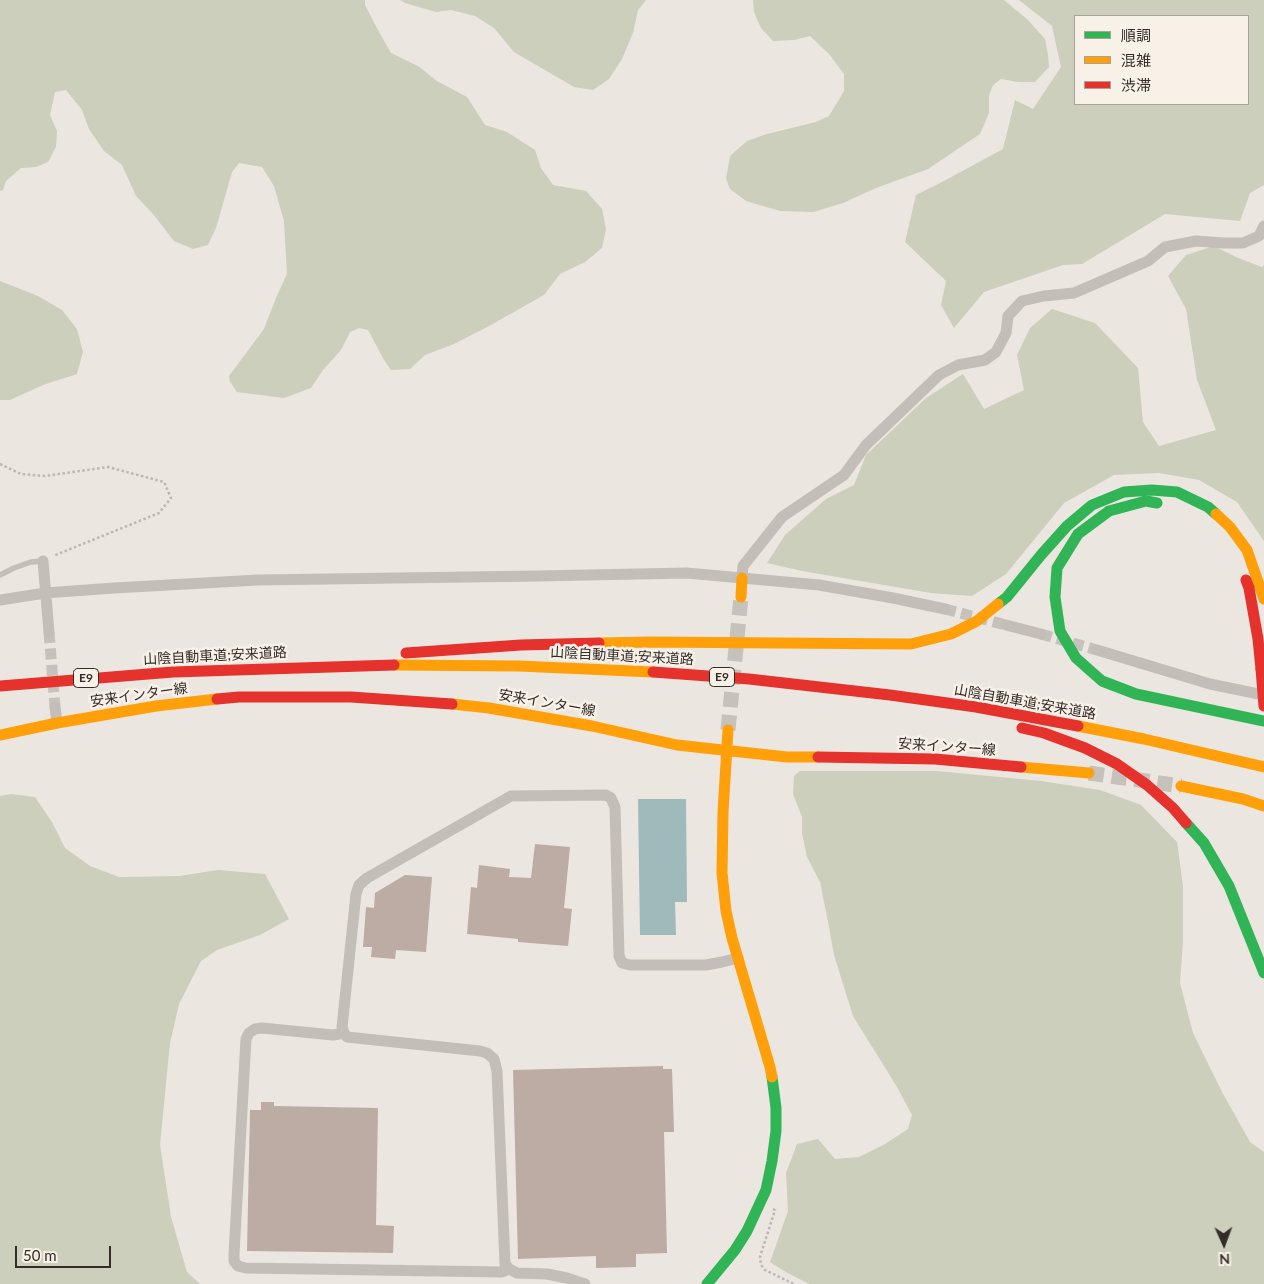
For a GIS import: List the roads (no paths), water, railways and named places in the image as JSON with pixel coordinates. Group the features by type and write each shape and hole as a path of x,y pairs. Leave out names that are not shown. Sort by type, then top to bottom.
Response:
{"main road":[{"path":"172,672 315,658 521,645 652,642 911,644 951,634 977,621 1007,597 1066,526 1092,505 1124,492 1152,490 1178,492 1208,506 1230,527 1247,550 1264,599"},
{"path":"1170,504 1146,501 1108,511 1078,534 1057,568 1054,597 1060,630 1076,658 1102,681 1136,694 1264,721"},
{"path":"1243,573 1249,588 1258,639 1264,706"},
{"path":"741,597 742,578"},
{"name":"山陰自動車道;安来道路","path":"0,686 172,672 406,665 519,666 617,670 749,679 976,707 1144,739 1264,767"},
{"name":"安来インター線","path":"0,734 156,706 239,697 351,697 489,708 592,726 677,745 727,751 787,756 935,759 1089,774"},
{"path":"976,707 1007,725 1044,733 1085,748 1117,764 1147,785 1173,808 1204,843 1228,886 1264,973"},
{"path":"707,1284 735,1250 747,1231 761,1202 766,1190 772,1162 776,1131 776,1108 770,1067 726,911 722,873 723,812 728,730"},
{"path":"1182,786 1243,799 1264,806"}],"street":[{"path":"742,578 744,566 782,517 844,475 866,445 939,375 958,365 985,360 996,352 1006,333 1008,316 1022,301 1044,296 1074,293 1148,261 1165,247 1196,241 1243,243 1259,236 1264,226"},
{"path":"43,561 49,632"},
{"path":"0,600 45,593 258,580 686,573 820,585 945,609"},
{"path":"1006,624 1041,634"},
{"path":"1097,650 1210,684 1264,695"},
{"path":"55,707 57,723"},
{"path":"585,1284 547,1274 517,1273 509,1269 505,1264 497,1071 494,1059 480,1050 347,1037 344,1033 342,1027 356,894 359,885 367,878 511,796 606,795 611,798 615,807 619,956 622,963 630,965 706,965 738,958"},
{"path":"344,1033 333,1034 262,1028 254,1029 246,1039 234,1261 238,1266 246,1268 502,1272 509,1269"}],"lane":[{"path":"0,575 32,562 43,561"}],"water":[{"path":"638,799 686,799 687,902 675,902 676,935 640,935"}],"tunnel":[{"path":"728,730 741,597"},
{"path":"945,609 1006,625"},
{"path":"49,632 55,707"},
{"path":"1041,634 1097,650"},
{"path":"1089,773 1181,786"}]}
